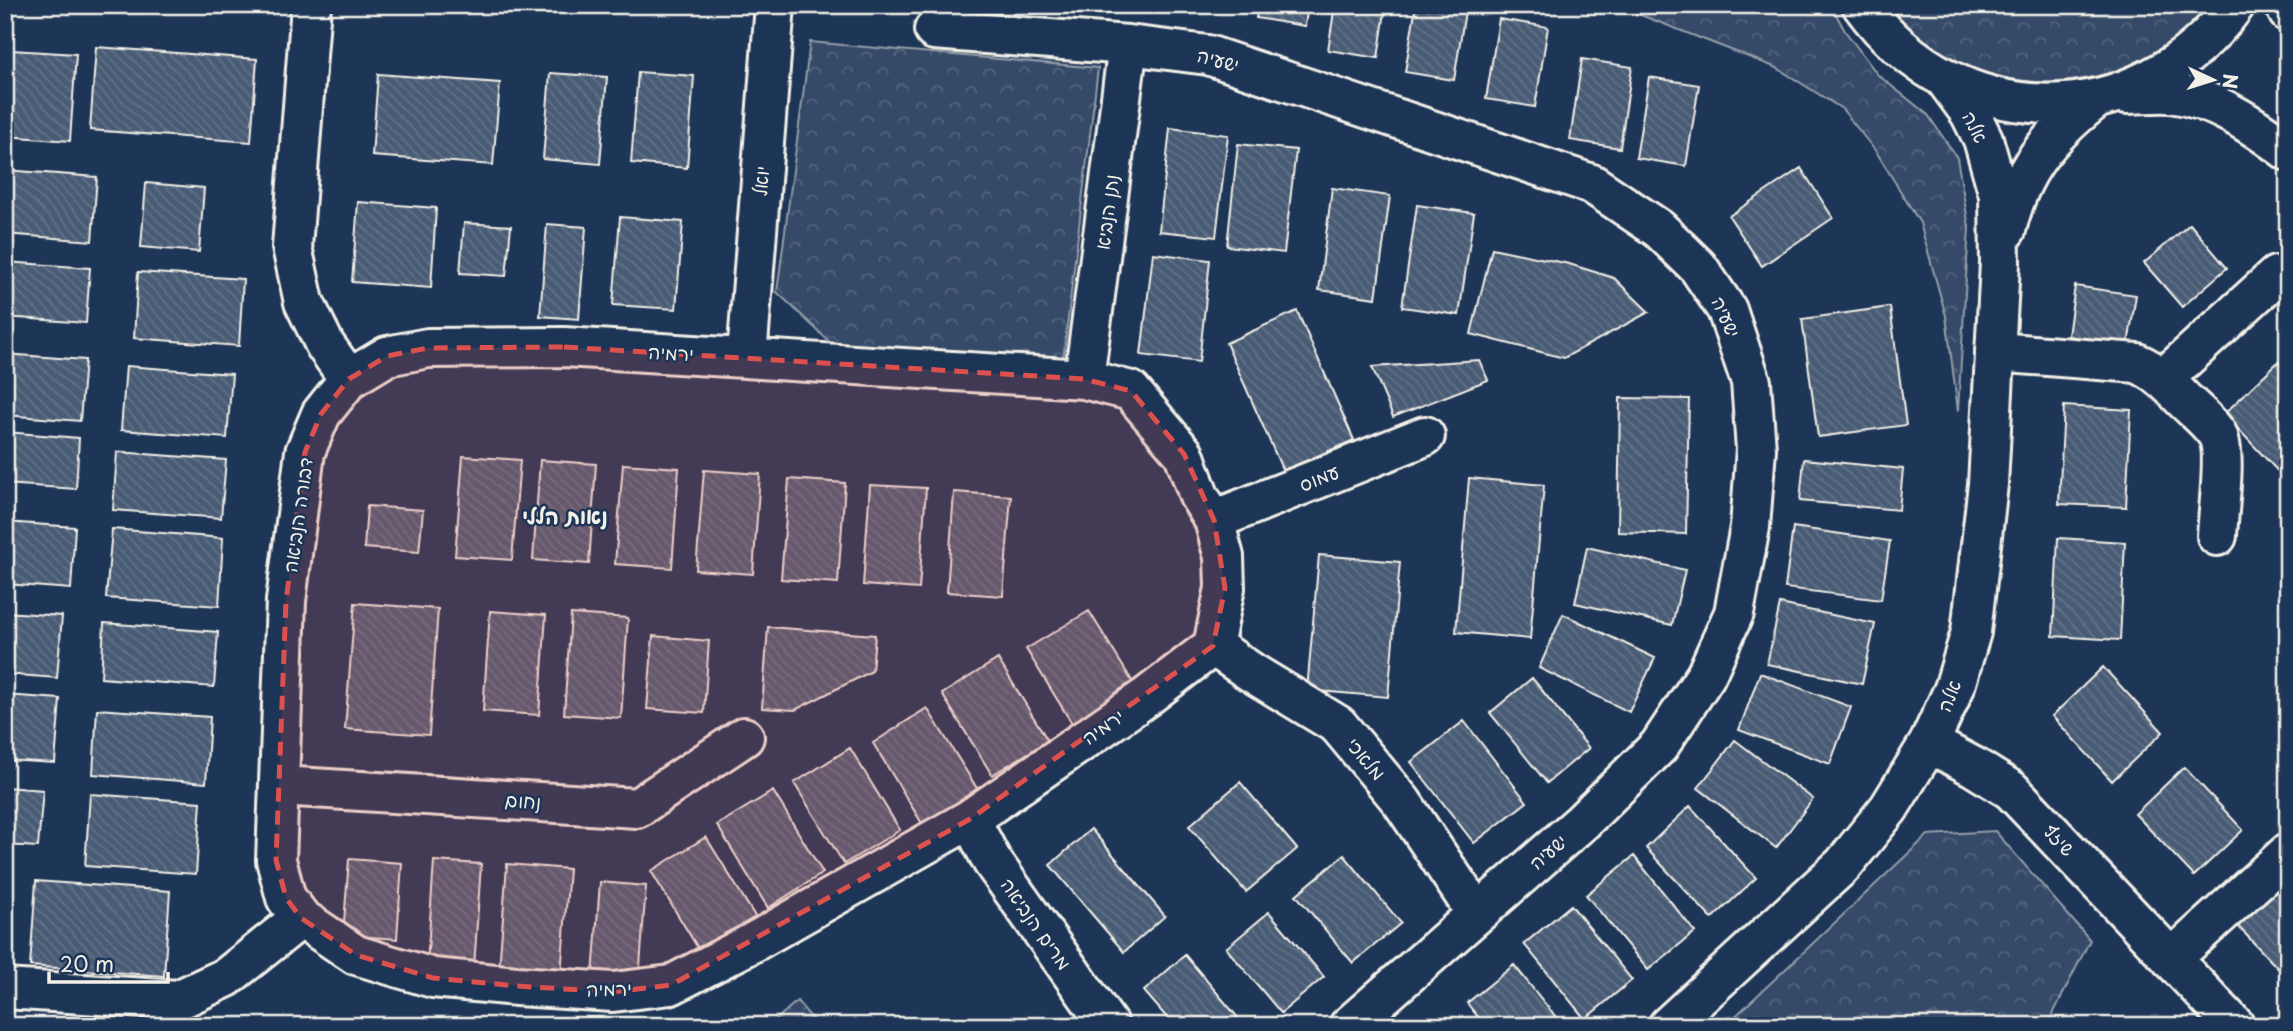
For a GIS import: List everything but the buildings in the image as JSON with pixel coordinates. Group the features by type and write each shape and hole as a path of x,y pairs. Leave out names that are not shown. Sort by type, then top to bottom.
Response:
{"street":[{"path":"311,5 292,247 304,302 325,345 349,379"},
{"name":"יואל","path":"747,357 775,5"},
{"path":"1862,5 1887,36 1904,51 1945,79 1972,91 2020,102 2058,104 2106,97 2171,93 2218,106 2261,131 2288,151"},
{"path":"2106,97 2165,72 2209,37 2235,5"},
{"path":"2285,5 2288,12"},
{"name":"ישעיה","path":"934,30 1128,45 1208,55 1592,184 1659,229 1698,267 1727,310 1751,382 1756,449 1750,527 1734,613 1706,675 1659,746 1582,822 1349,1026"},
{"name":"נתן הנביא","path":"1084,379 1128,45"},
{"name":"אלה","path":"1668,1026 1843,865 1889,808 1929,743 1954,689 1971,632 1988,484 2000,263 1999,195 1983,139 1970,113 1945,79"},
{"name":"אלה","path":"2000,263 2012,205 2035,157 2056,133 2106,97"},
{"path":"2163,379 2276,276"},
{"name":"ירמיה","path":"300,919 356,955 433,978 613,992 671,985 752,943 970,819 1145,698 1213,646 1225,589 1224,557 1214,520 1199,496 1184,454 1131,391 1084,379 564,347 428,348 387,356 349,379"},
{"path":"1995,352 2137,363 2163,379 2212,427 2220,441 2217,536"},
{"name":"דבורה הנביאה","path":"300,919 286,898 276,860 286,601 305,452 321,414 349,379"},
{"name":"עמוס","path":"1214,520 1425,436"},
{"name":"מלאכי","path":"1213,646 1338,725 1402,802 1477,914"},
{"name":"נחום","path":"280,786 637,808 744,737"},
{"name":"שיזף","path":"1929,743 2011,790 2235,1026"},
{"name":"מרים הנביאה","path":"970,819 992,861 1109,1026"},
{"path":"2171,959 2288,853"},
{"path":"5,989 178,1000 227,977 300,919"}],"highlighted area":[{"path":"564,347 1084,379 1131,391 1184,454 1214,520 1225,588 1213,646 970,819 671,985 613,992 433,978 356,955 301,918 286,898 276,860 286,601 305,452 321,414 349,379 387,356 428,348"}],"green space":[{"path":"1615,5 1831,5 1845,31 1878,75 1928,115 1957,158 1969,227 1958,411 1946,316 1920,223 1877,153 1842,109 1777,68"},
{"path":"1889,5 2209,5 2176,38 2136,62 2093,77 2048,82 2003,78 1960,64 1922,40"},
{"path":"810,42 1098,68 1062,368 834,346 777,292"},
{"path":"1995,831 2090,940 2047,1026 1725,1026 1928,835"},
{"path":"797,1001 818,1026 769,1026"}],"district":[{"name":"נאות הללי","path":"565,517"}]}
